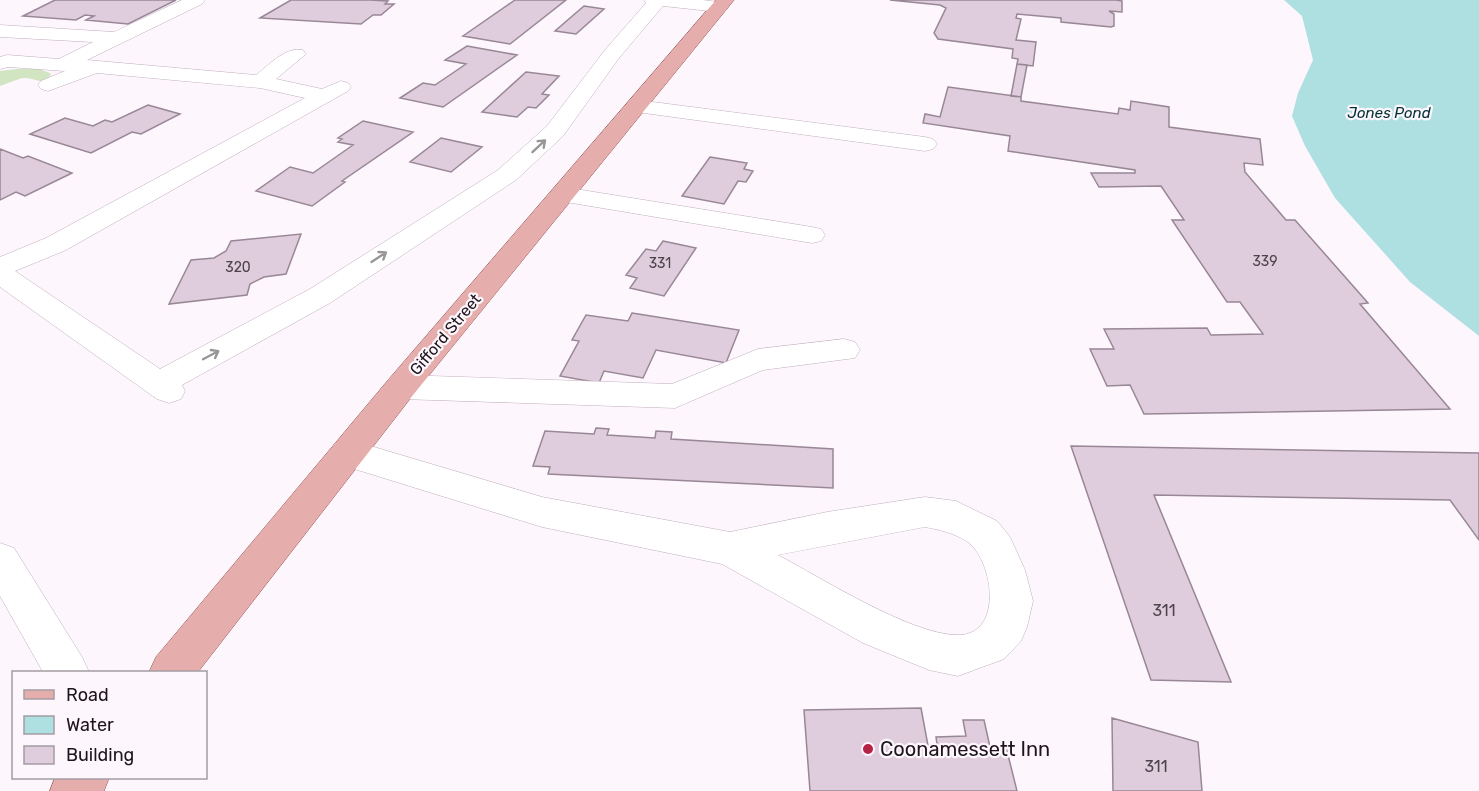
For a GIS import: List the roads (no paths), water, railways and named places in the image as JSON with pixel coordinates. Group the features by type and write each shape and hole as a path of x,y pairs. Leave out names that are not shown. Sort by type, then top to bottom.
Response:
{"main road":[{"name":"Gifford Street","path":"172,671 401,387 722,4"},
{"path":"74,791 83,779"}],"lane":[{"path":"62,65 196,0"},
{"path":"653,0 722,4"},
{"path":"0,274 164,387 320,296 507,175 555,130 612,54 658,1"},
{"path":"0,31 116,38"},
{"path":"260,82 296,54"},
{"path":"0,63 7,61 95,67 333,91 56,243 0,267"},
{"path":"48,85 95,67"},
{"path":"637,106 925,144"},
{"path":"563,195 812,236"},
{"path":"401,387 675,396 758,360 844,350"},
{"path":"348,453 542,512 730,549 878,629 929,650 958,656 989,645 1006,627 1011,601 1005,570 996,549 983,532 956,517 925,512 827,528 730,549"},
{"path":"11,589 66,671"}],"water":[{"name":"Jones Pond","path":"1284,0 1479,0 1479,336 1410,282 1335,198 1305,146 1292,116 1298,93 1313,60 1302,16"}],"place":[{"name":"Coonamessett Inn","path":"868,749"}]}
